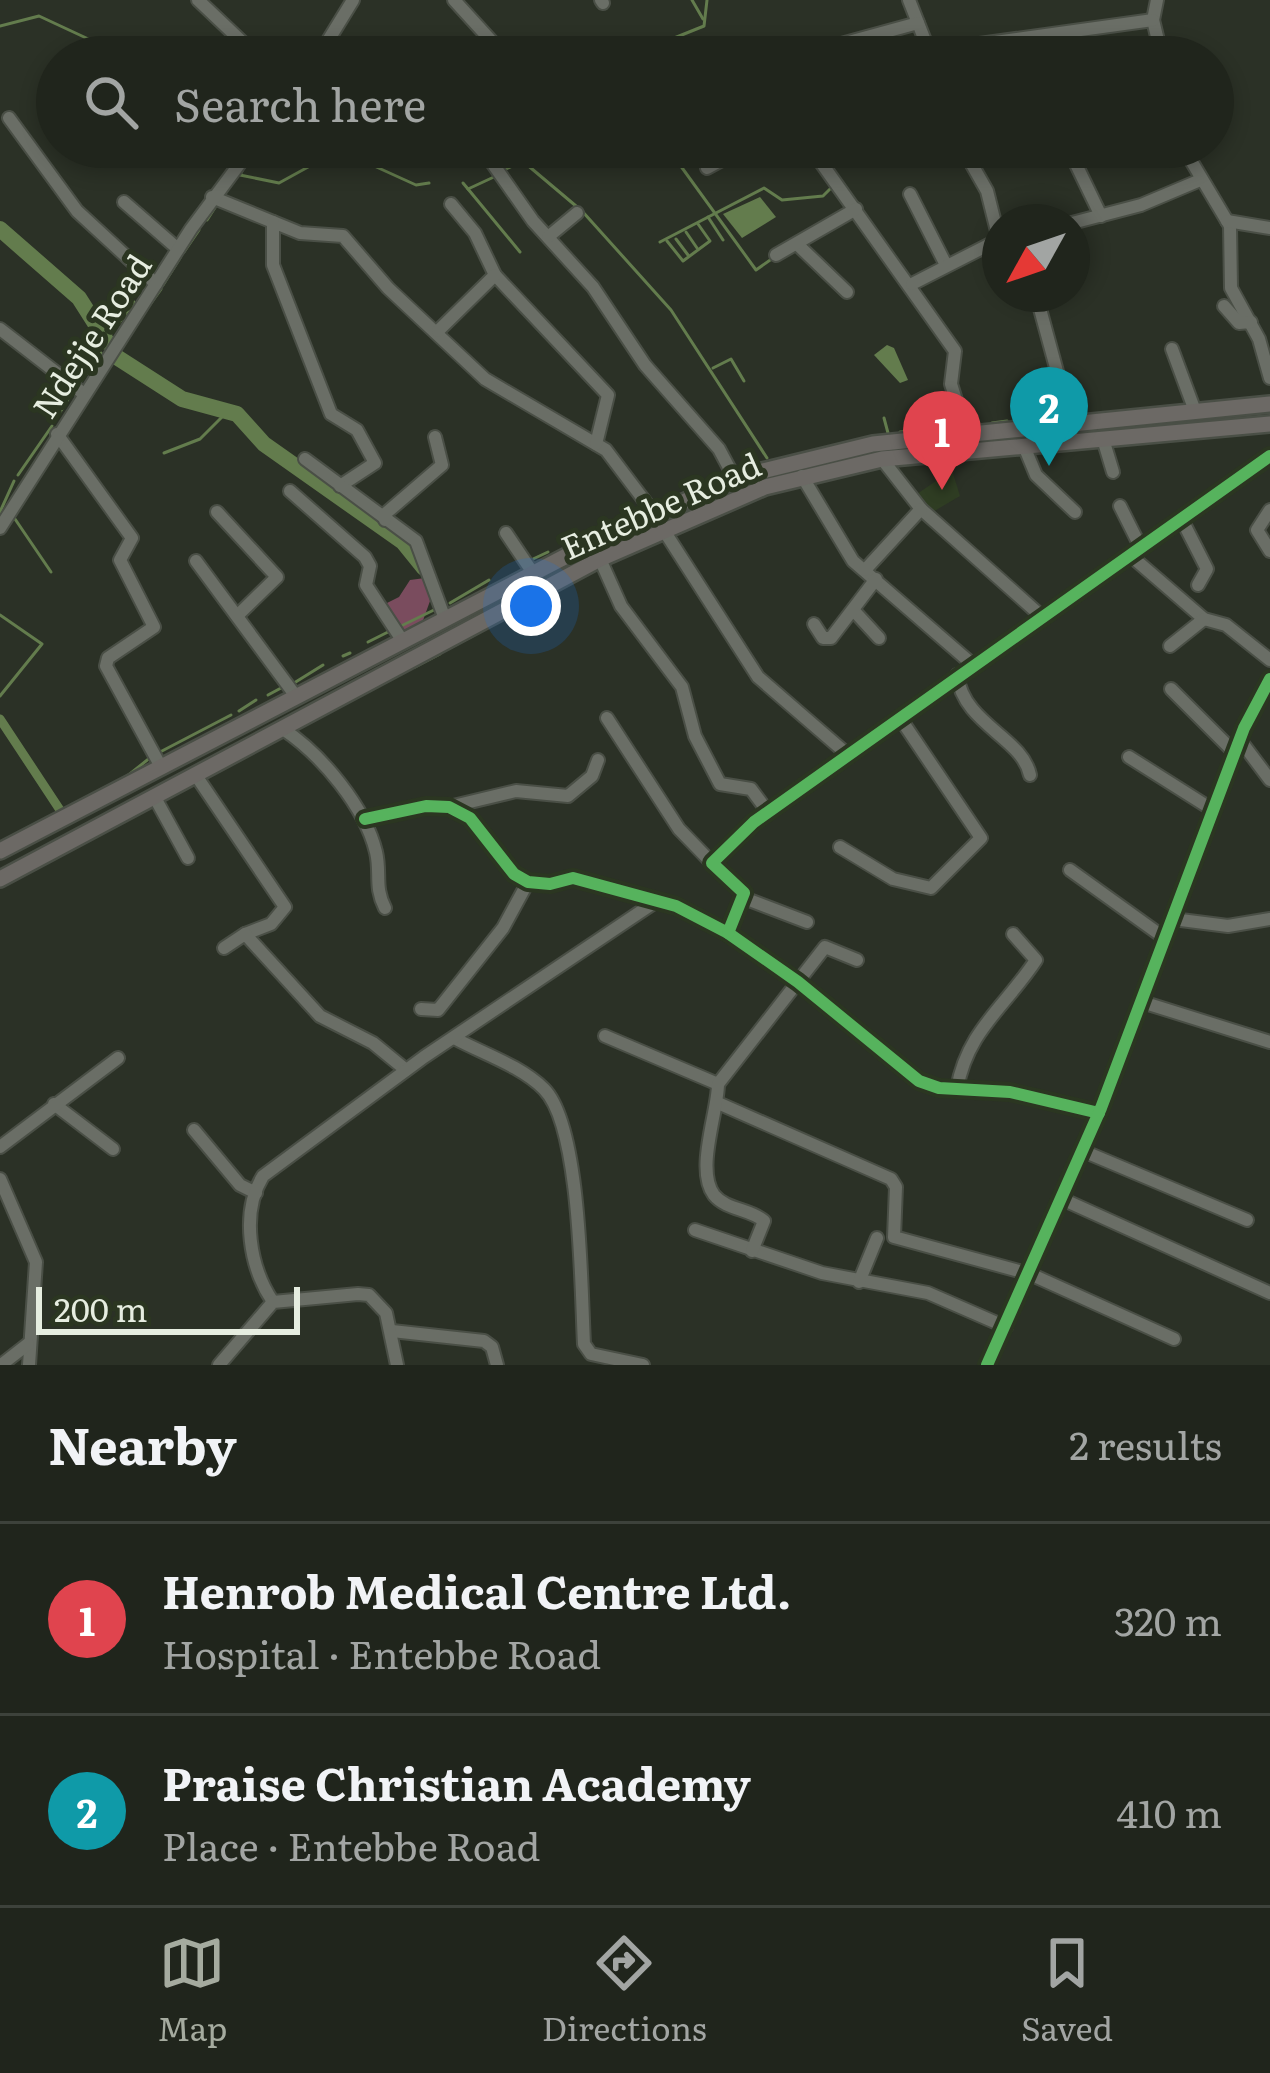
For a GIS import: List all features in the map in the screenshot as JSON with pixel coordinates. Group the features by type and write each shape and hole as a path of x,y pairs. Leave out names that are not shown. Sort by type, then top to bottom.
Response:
{"main road":[{"name":"Entebbe Road","path":"0,851 653,512 735,479 873,444 1270,404"},
{"name":"Entebbe Road","path":"0,879 600,560 663,529 802,476 882,459 1270,424"},
{"path":"326,678 335,700"}],"street":[{"path":"198,0 236,36"},
{"path":"331,36 353,0"},
{"path":"454,0 488,36"},
{"path":"909,0 923,36"},
{"path":"1157,0 1157,36"},
{"path":"1065,36 1154,20"},
{"path":"871,36 918,23"},
{"path":"8,124 36,159"},
{"path":"43,168 77,211 156,284"},
{"name":"Ndejje Road","path":"0,528 57,434 235,168"},
{"path":"497,168 548,237 593,286 645,365 719,448 735,479"},
{"path":"826,168 955,351 951,384 967,432"},
{"path":"974,168 990,204"},
{"path":"1078,168 1100,216"},
{"path":"1192,168 1227,221 1228,275 1270,378"},
{"path":"1090,218 1198,181"},
{"path":"910,194 945,263"},
{"path":"212,197 299,233 343,236 388,288 485,379 596,444 626,472 653,512"},
{"path":"124,202 178,249"},
{"path":"451,204 475,233 495,275 608,395 596,444"},
{"path":"776,256 856,209"},
{"path":"548,237 577,213"},
{"path":"1227,221 1270,228"},
{"path":"273,222 273,265 331,414 357,430 375,463 340,486"},
{"path":"798,245 847,292"},
{"path":"912,284 982,247"},
{"path":"438,331 495,275"},
{"path":"1224,306 1239,323 1251,322"},
{"path":"1041,312 1071,423"},
{"path":"0,329 84,394"},
{"path":"1172,349 1195,411"},
{"path":"57,434 132,538 120,560 154,627 110,657 106,666 160,765"},
{"path":"385,520 385,514 442,465 435,437"},
{"path":"1102,439 1113,472"},
{"path":"1024,446 1036,476 1075,512"},
{"path":"712,863 768,812 847,754 1267,458 1270,475"},
{"path":"305,459 416,541 445,619"},
{"path":"882,459 921,509 1040,615"},
{"path":"802,476 870,575 971,664"},
{"path":"290,491 365,557 370,566 366,585 402,640"},
{"path":"1120,506 1136,552 1204,619 1226,625 1270,660"},
{"path":"814,624 827,639 856,612 870,575 921,509"},
{"path":"1270,510 1256,530 1270,551"},
{"path":"218,512 277,577 237,616"},
{"path":"1181,518 1207,569 1198,585"},
{"path":"663,529 758,677 847,754"},
{"path":"506,532 533,574"},
{"path":"600,560 621,605 682,687 695,736 720,784 751,789 768,812"},
{"path":"196,561 296,695"},
{"path":"856,612 879,638"},
{"path":"1170,646 1204,619"},
{"path":"957,675 963,700 1024,761 1030,775"},
{"path":"994,1363 1099,1113 1238,746 1270,679"},
{"path":"1171,689 1270,780"},
{"path":"608,718 679,829 744,898 807,922"},
{"path":"840,847 893,878 931,888 981,838 900,718"},
{"path":"284,729 365,819 378,859 376,886 386,908"},
{"path":"1129,757 1214,810"},
{"path":"365,819 516,791 568,796 592,776 598,760"},
{"path":"195,774 285,907 271,924 224,948"},
{"path":"154,796 188,859"},
{"path":"448,807 470,818 514,874 529,882 550,884 573,878 609,892 658,900 728,933 798,982 919,1081 958,1090 1010,1093 1099,1113"},
{"path":"1070,870 1166,939"},
{"path":"421,1009 437,1010 503,928 529,882"},
{"path":"728,933 744,898"},
{"path":"273,1302 252,1268 256,1192 273,1167 406,1070 658,900"},
{"path":"1174,919 1228,926 1270,919"},
{"path":"245,934 320,1016 364,1037 406,1070"},
{"path":"958,1090 962,1062 978,1028 1036,960 1012,934"},
{"path":"752,1251 764,1221 717,1199 710,1189 708,1125 718,1103 718,1084 828,945 856,960"},
{"path":"1142,1002 1270,1042"},
{"path":"605,1036 718,1084"},
{"path":"456,1039 525,1074 556,1104 572,1168 584,1344 591,1354 643,1365"},
{"path":"0,1147 118,1058"},
{"path":"718,1103 891,1179 896,1187 894,1237 1030,1274 1174,1339"},
{"path":"55,1104 113,1149"},
{"path":"194,1130 240,1185 256,1192"},
{"path":"1083,1151 1247,1220"},
{"path":"0,1179 20,1216 36,1262 29,1365"},
{"path":"1062,1199 1270,1293"},
{"path":"695,1230 859,1282 928,1293 1006,1328"},
{"path":"859,1282 877,1238"},
{"path":"219,1365 273,1302 369,1295 386,1313 398,1365"},
{"path":"392,1331 484,1341 497,1365"},
{"path":"1,1365 28,1344"}],"shaded area":[{"path":"760,197 776,217 742,238 723,214"},
{"path":"887,345 894,348 908,380 900,383 874,355"},
{"path":"952,470 960,496 931,513 917,494"},
{"path":"425,578 430,601 421,626 398,637 383,605 399,597 410,580"}],"waterway":[{"path":"692,0 703,19"},
{"path":"679,36 704,26 707,0"},
{"path":"0,26 39,16 82,36"},
{"path":"242,171 240,175 279,183 306,168"},
{"path":"379,168 416,185 429,183"},
{"path":"504,170 508,168"},
{"path":"531,168 576,206"},
{"path":"682,168 756,270 773,258"},
{"path":"463,183 468,189 496,176"},
{"path":"660,242 764,188 782,200 823,196 832,187"},
{"path":"468,189 520,252"},
{"path":"207,220 216,206"},
{"path":"582,211 671,310 767,458"},
{"path":"708,217 723,240"},
{"path":"667,241 683,261 710,241 698,224"},
{"path":"0,229 79,298 107,342"},
{"path":"184,252 199,230"},
{"path":"686,232 697,248"},
{"path":"676,239 688,255"},
{"path":"163,285 180,258"},
{"path":"148,307 161,289"},
{"path":"110,335 134,302"},
{"path":"96,359 101,353"},
{"path":"115,356 182,399 237,414 264,444 403,542 424,568"},
{"path":"713,368 731,359 744,381"},
{"path":"80,382 94,363"},
{"path":"57,417 72,393"},
{"path":"164,453 200,439 228,411"},
{"path":"884,418 888,433"},
{"path":"1014,421 1045,418"},
{"path":"992,423 1007,421"},
{"path":"18,475 52,426"},
{"path":"922,430 949,427"},
{"path":"900,432 909,431"},
{"path":"0,512 14,481"},
{"path":"15,519 51,572"},
{"path":"533,559 548,552"},
{"path":"450,603 489,580"},
{"path":"401,626 436,609"},
{"path":"0,615 42,644 0,696"},
{"path":"368,642 388,632"},
{"path":"450,648 480,632"},
{"path":"343,656 350,653"},
{"path":"415,667 440,654"},
{"path":"294,683 323,665"},
{"path":"268,695 281,688"},
{"path":"239,711 256,700"},
{"path":"160,752 231,715"},
{"path":"0,719 62,813"},
{"path":"126,777 151,757"}],"cycle path":[{"path":"728,933 744,893 712,863 754,822 1270,456"},
{"path":"987,1365 1101,1108 1244,728 1270,679"},
{"path":"365,819 426,806 449,807 470,818 514,874 528,882 550,884 573,878 676,906 728,933 798,982 919,1081 939,1088 1010,1092 1099,1113"}],"place":[{"name":"Praise Christian Academy","path":"1049,466"},
{"name":"Henrob Medical Centre Ltd.","path":"942,490"}]}
